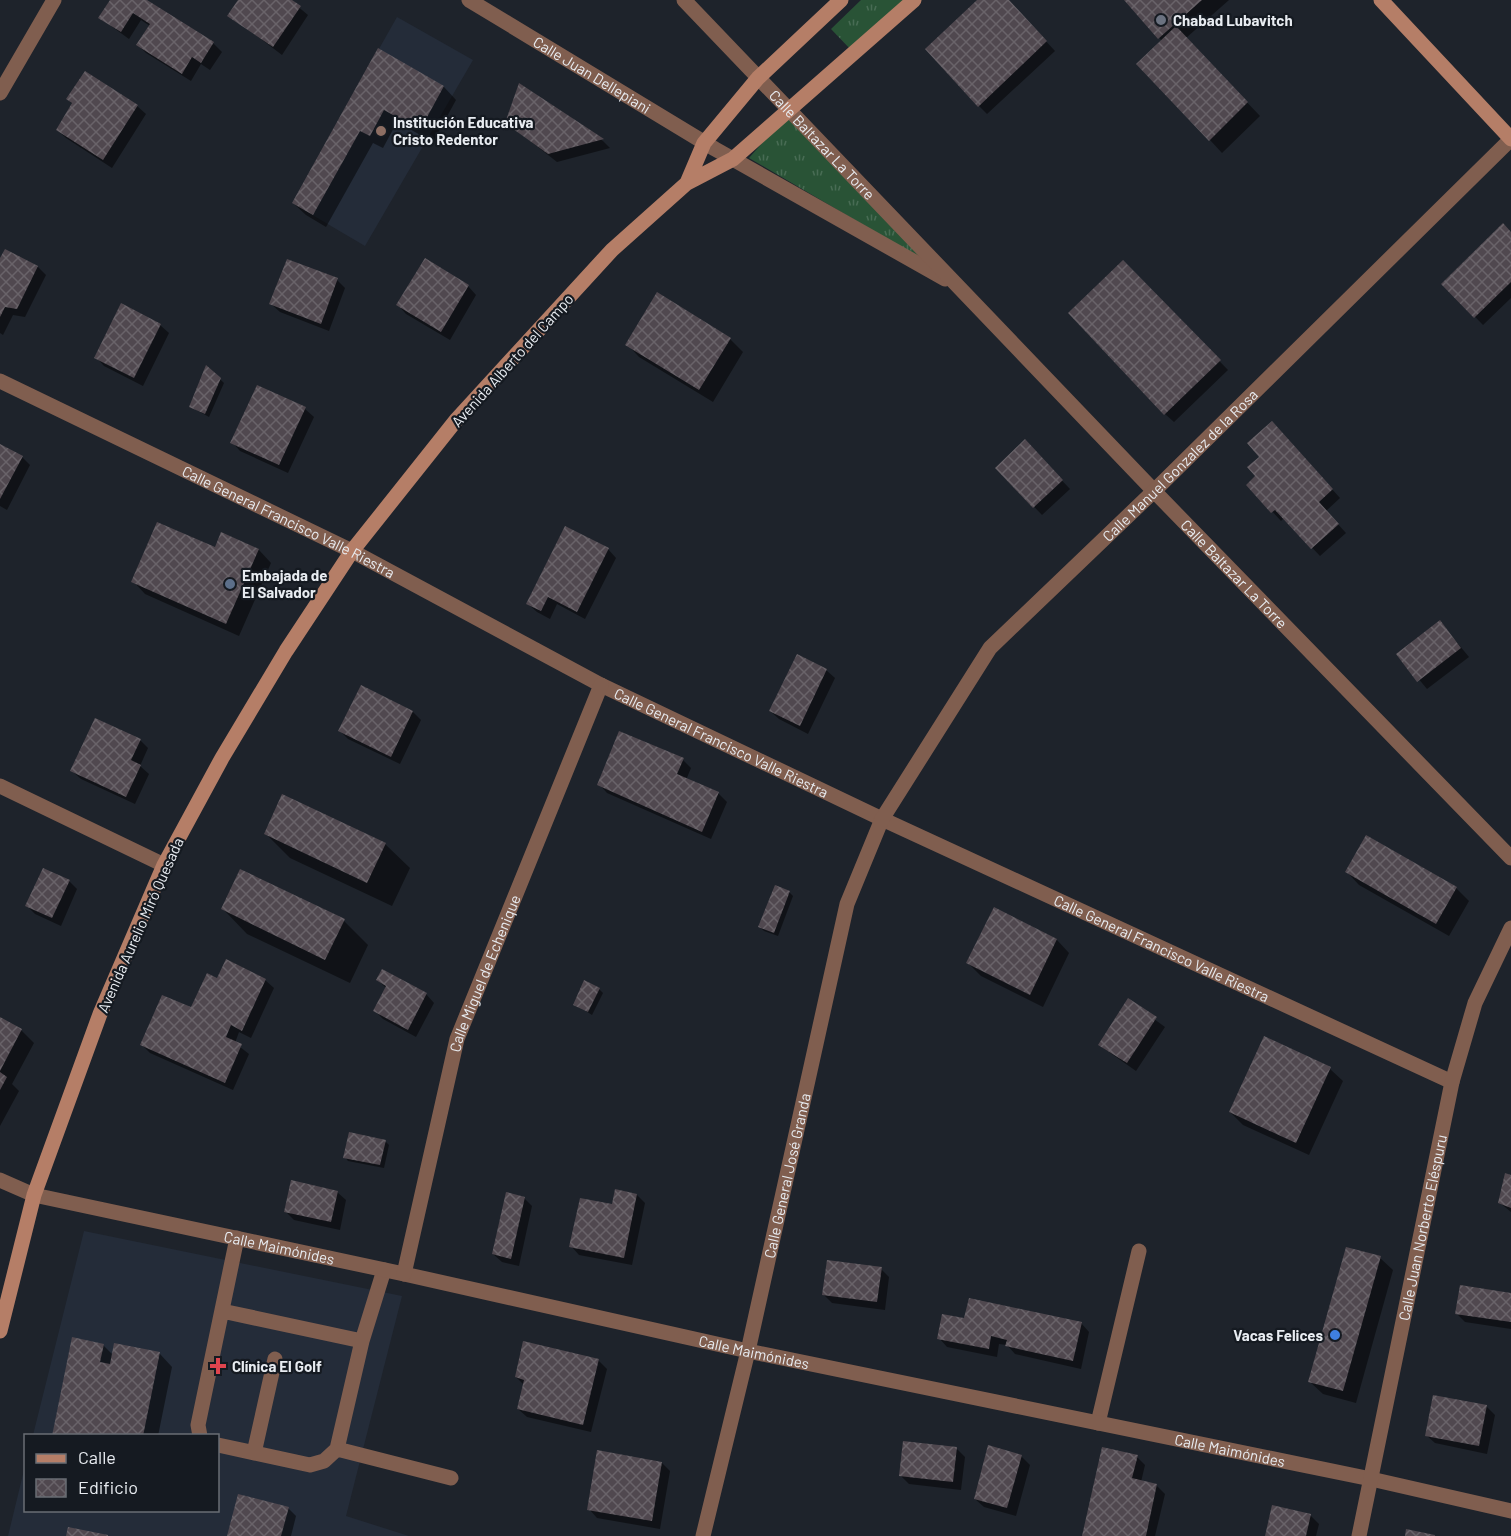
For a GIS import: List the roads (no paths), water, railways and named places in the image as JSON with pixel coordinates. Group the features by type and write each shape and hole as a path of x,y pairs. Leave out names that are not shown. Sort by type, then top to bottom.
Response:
{"main road":[{"name":"Avenida Alberto del Campo","path":"687,183 709,146 758,78 841,0"},
{"name":"Avenida Alberto del Campo","path":"352,551 465,410 612,250 687,183 733,159 914,0"},
{"path":"1381,0 1511,139"},
{"name":"Avenida Aurelio Miró Quesada","path":"0,1331 34,1195 100,1014 164,865 222,758 286,651 352,551"}],"street":[{"path":"0,93 54,0"},
{"name":"Calle Juan Dellepiani","path":"469,0 709,146"},
{"name":"Calle Baltazar La Torre","path":"684,0 1154,492 1511,858"},
{"name":"Calle Manuel Gonzalez de la Rosa","path":"882,819 990,648 1154,492 1511,139"},
{"name":"Calle Baltazar La Torre","path":"709,146 959,287"},
{"name":"Calle General Francisco Valle Riestra","path":"0,381 352,551 601,685 882,819 1452,1083"},
{"name":"Calle Miguel de Echenique","path":"404,1274 457,1039 601,685"},
{"path":"0,786 164,865"},
{"name":"Calle General José Granda","path":"703,1536 748,1352 847,904 882,819"},
{"name":"Calle Juan Norberto Eléspuru","path":"1359,1536 1452,1083 1475,1003 1511,928"},
{"name":"Calle Maimónides","path":"0,1180 34,1195 404,1274 748,1352 1371,1479 1511,1511"},
{"path":"200,1434 198,1425 237,1238"},
{"path":"1098,1424 1139,1251"},
{"path":"219,1445 310,1465 324,1461 337,1449 362,1341 384,1270"},
{"path":"222,1311 362,1341"},
{"path":"254,1453 275,1359"},
{"path":"337,1449 451,1478"}],"place":[{"name":"Chabad Lubavitch","path":"1161,20"},
{"name":"Institución Educativa Cristo Redentor","path":"381,131"},
{"name":"Embajada de El Salvador","path":"230,584"},
{"name":"Vacas Felices","path":"1335,1335"},
{"name":"Clínica El Golf","path":"218,1366"}]}
